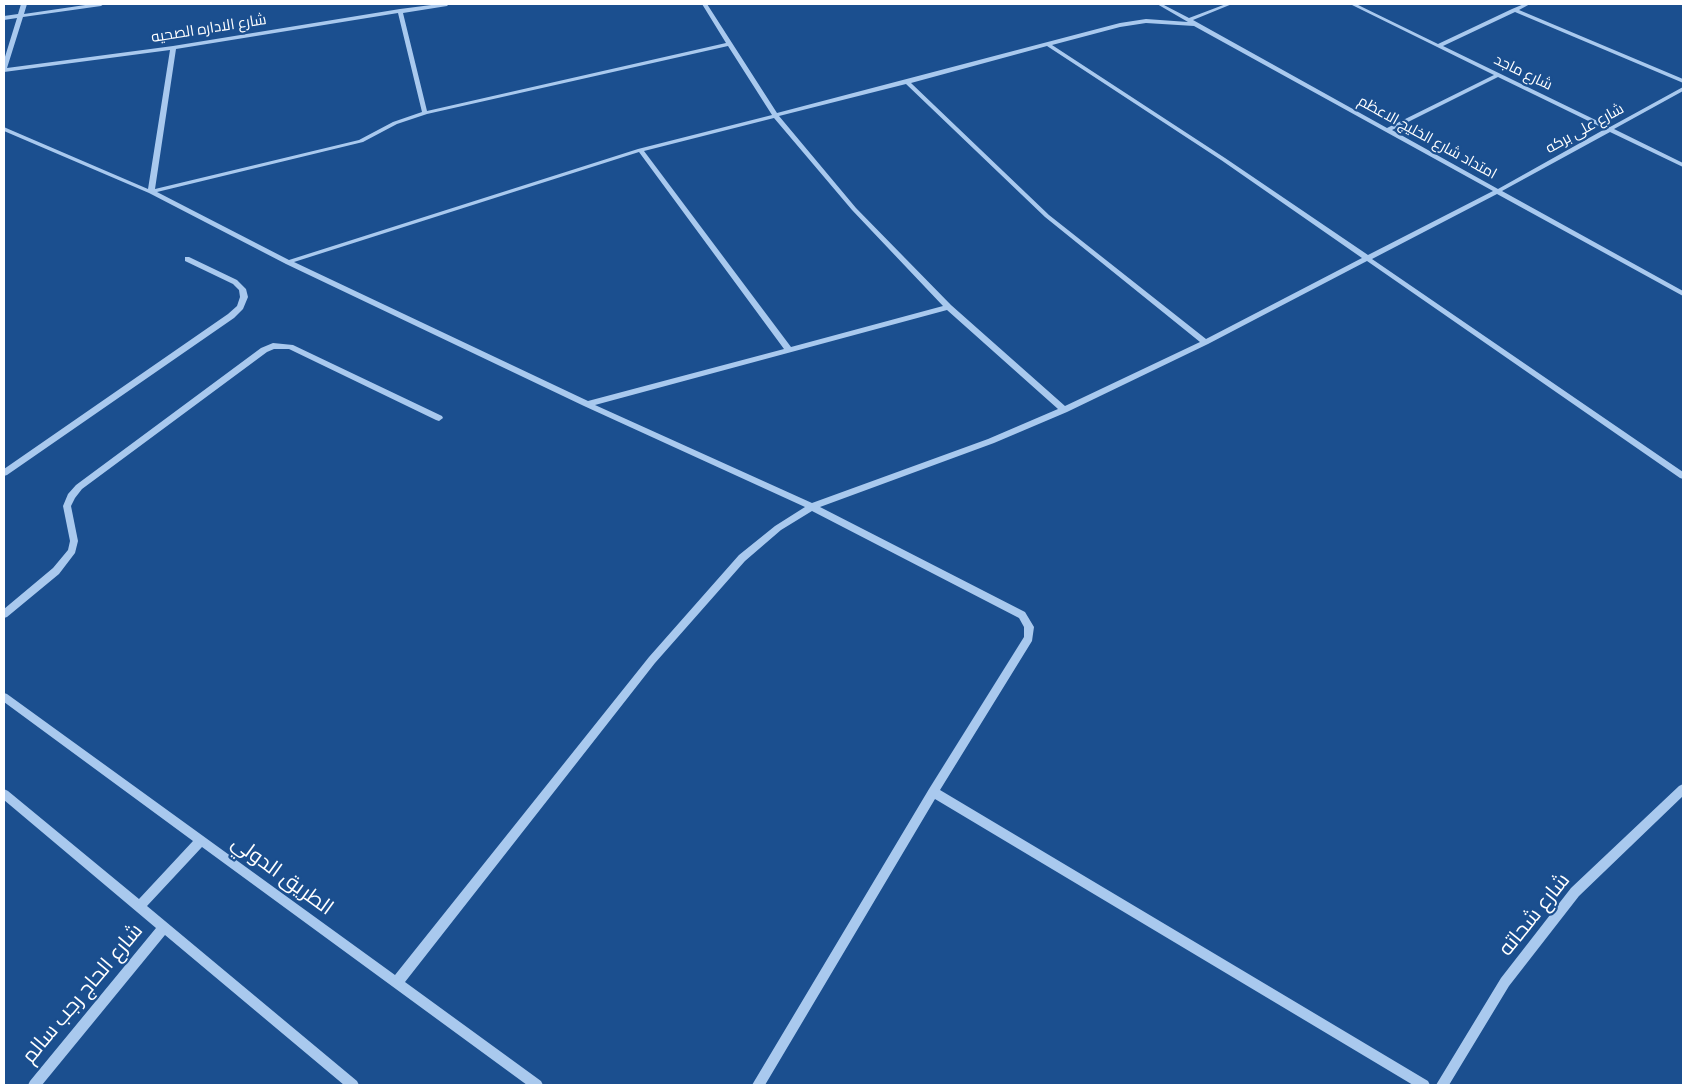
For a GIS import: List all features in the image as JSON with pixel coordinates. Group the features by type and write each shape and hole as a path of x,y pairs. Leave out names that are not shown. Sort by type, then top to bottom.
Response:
{"street":[{"path":"4,69 24,4"},
{"path":"4,18 101,4"},
{"name":"شارع الاداره الصحيه","path":"4,69 173,48 380,12 447,4"},
{"path":"704,4 775,115 854,209 948,307 1064,410"},
{"name":"امتداد شارع الخليج الاعظم","path":"1159,4 1683,294"},
{"path":"288,262 640,150 1120,25 1146,21 1191,22 1230,4"},
{"name":"شارع ماجد","path":"1352,4 1683,165"},
{"path":"1438,46 1528,4"},
{"path":"1514,10 1683,81"},
{"path":"400,11 425,113"},
{"path":"151,192 361,141 395,123 425,113 730,44"},
{"path":"1049,45 1223,159 1683,476"},
{"path":"151,192 173,48"},
{"path":"1388,130 1498,75"},
{"path":"907,82 1047,216 1205,342"},
{"name":"شارع على بركه","path":"397,982 652,660 742,558 778,528 812,507 991,441 1064,410 1205,342 1498,191 1683,89"},
{"path":"4,129 151,192 288,262 587,404 812,507 1022,615 1029,627 1029,638 933,792 758,1085"},
{"path":"640,150 789,350"},
{"path":"4,474 232,316 240,307 244,297 242,289 235,282 187,259"},
{"path":"587,404 948,307"},
{"path":"4,614 56,571 72,551 74,541 66,506 71,496 79,487 264,350 273,346 290,347 439,418"},
{"name":"الطريق الدولي","path":"4,697 537,1085"},
{"name":"شارع شحاته","path":"1442,1085 1505,982 1575,892 1683,789"},
{"path":"933,792 1424,1085"},
{"path":"4,794 351,1085"},
{"path":"139,907 201,840"},
{"name":"شارع الحاج رجب سالم","path":"34,1085 164,928"}]}
